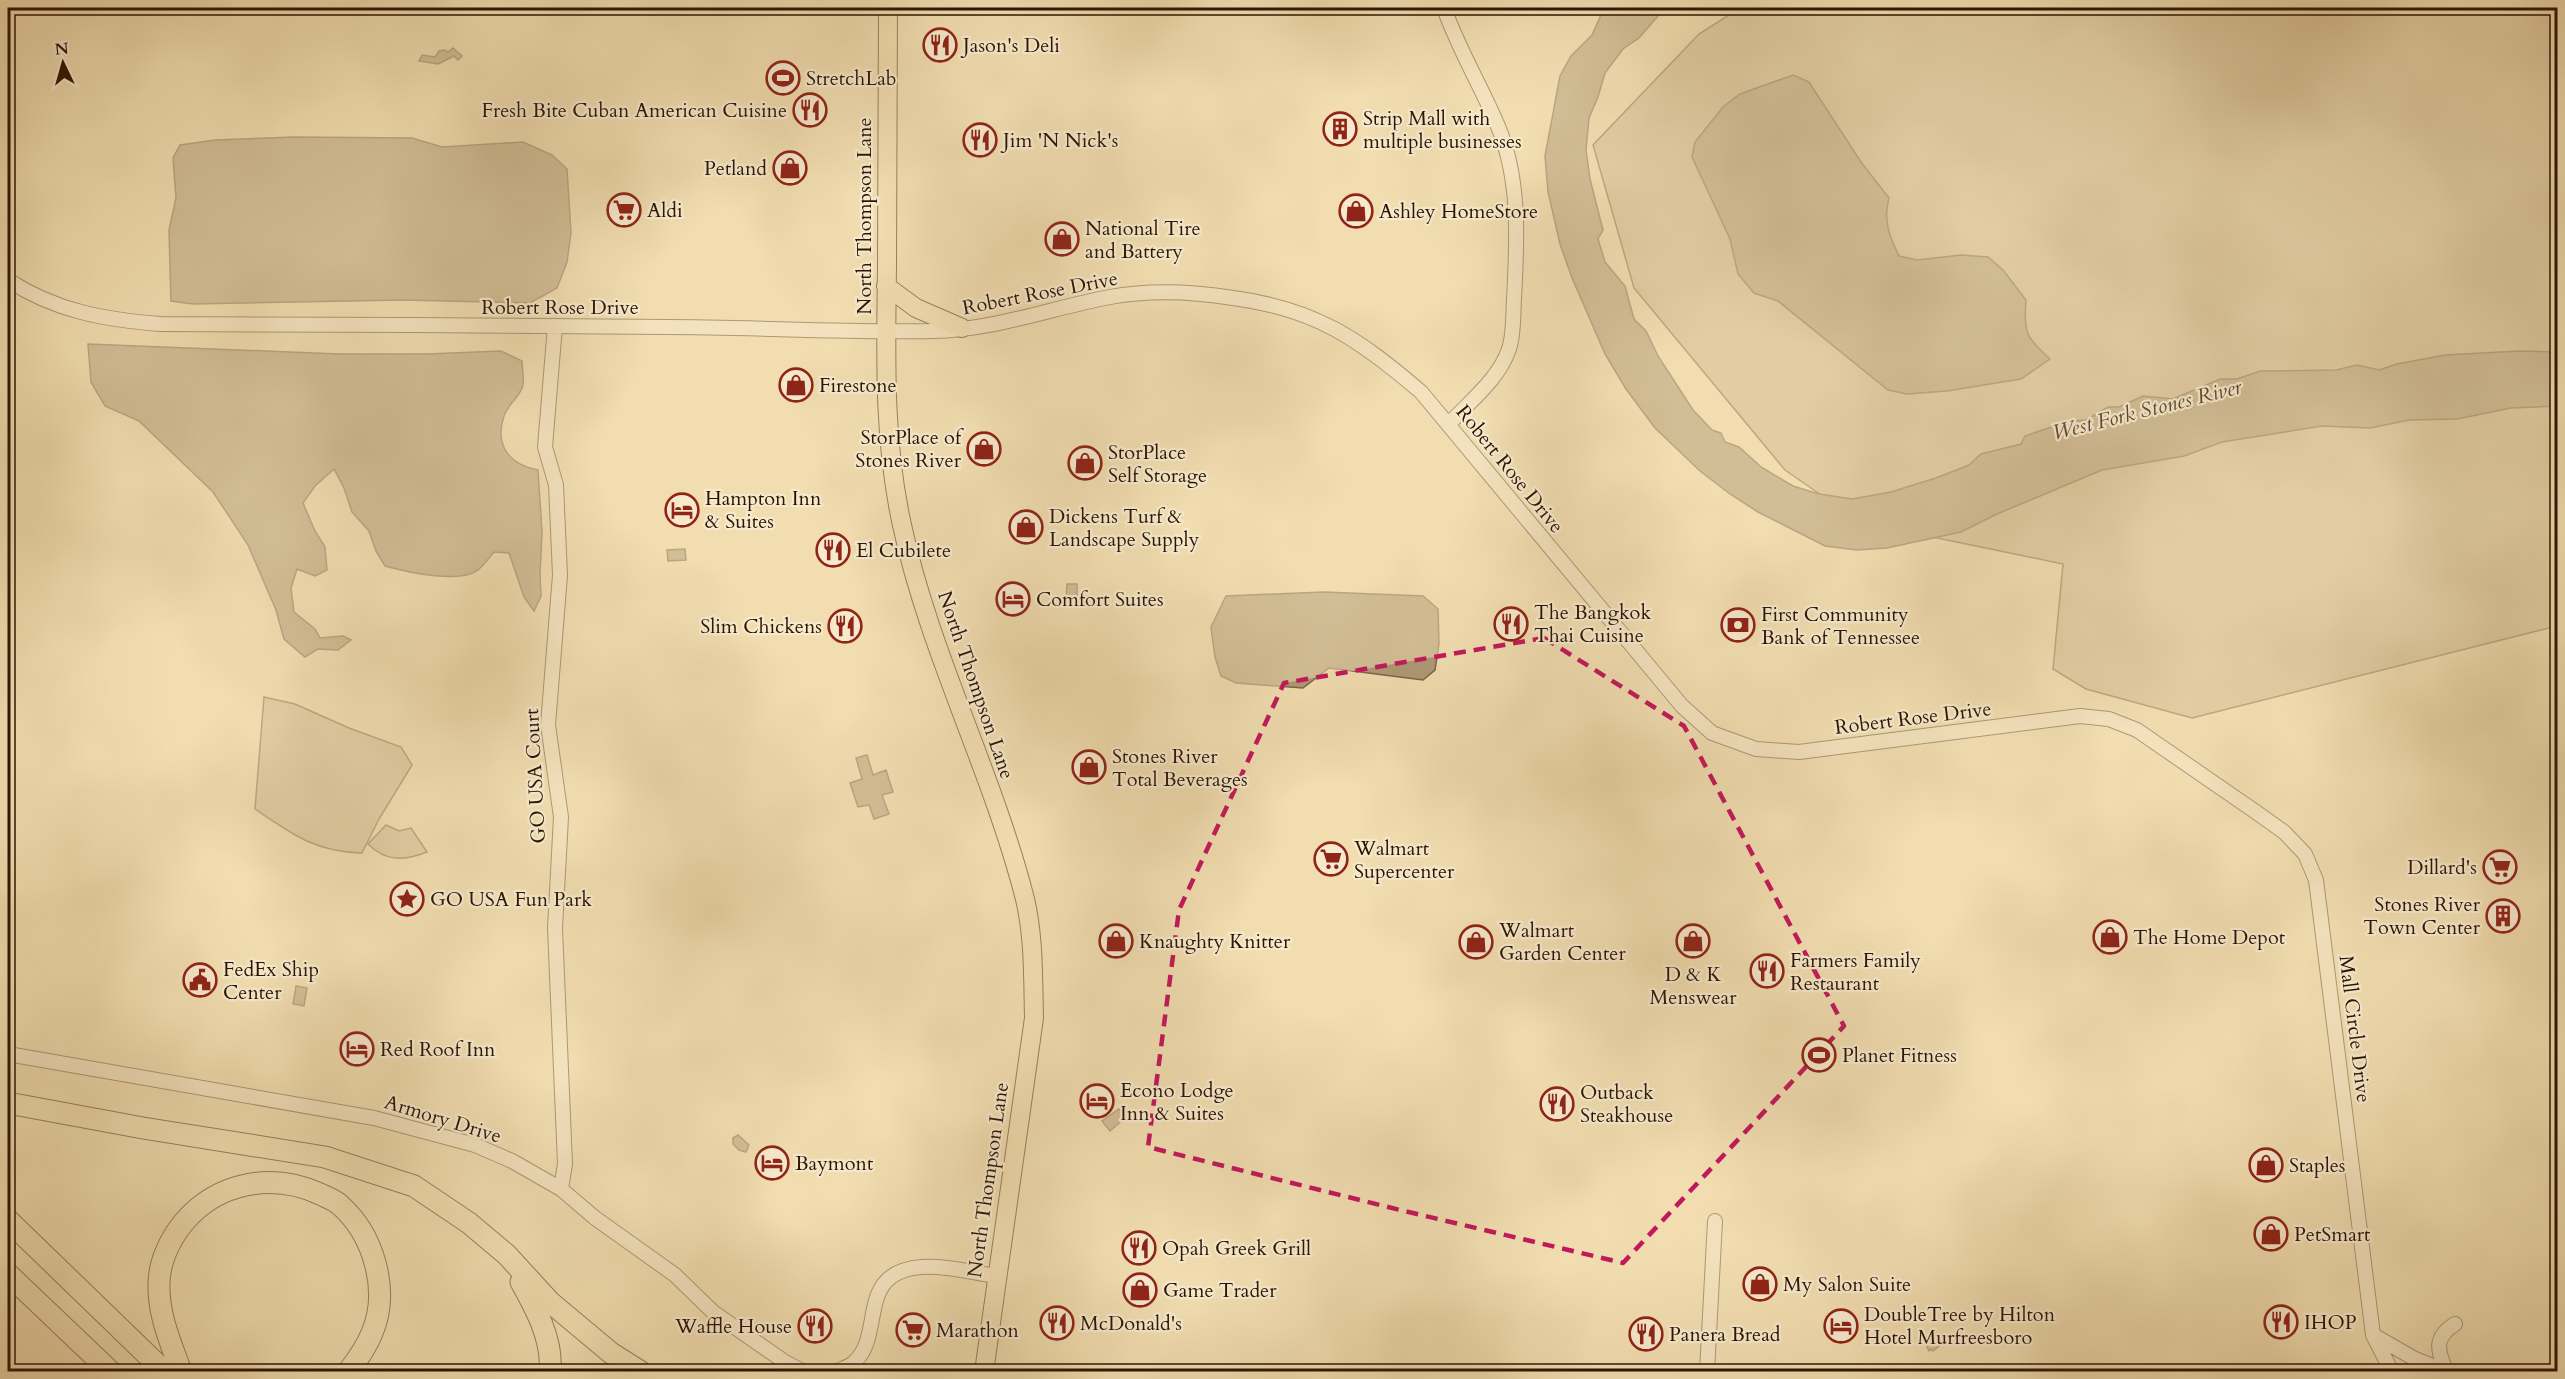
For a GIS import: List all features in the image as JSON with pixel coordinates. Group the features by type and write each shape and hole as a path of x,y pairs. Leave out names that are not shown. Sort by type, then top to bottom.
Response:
{"highway":[{"path":"8,1102 143,1128 325,1157 414,1186 469,1223 507,1255 550,1302 611,1353 641,1371"},
{"path":"182,1371 161,1315 159,1283 164,1255 177,1232 196,1209 218,1195 236,1188 271,1181 297,1186 339,1204 358,1225 371,1248 378,1274 380,1304 373,1331 362,1353 348,1371"},
{"path":"8,1220 165,1371"},
{"path":"469,1223 518,1276 540,1316 548,1349 550,1371"},
{"path":"8,1274 111,1371"}],"main road":[{"name":"North Thompson Lane","path":"888,8 886,331 891,472 902,527 918,586 1004,833 1027,911 1033,968 1034,1018 984,1371"},
{"path":"886,286 916,308 962,328"}],"street":[{"path":"1444,8 1453,35 1497,125 1512,167 1515,205 1515,275 1509,348 1489,382 1449,424"},
{"name":"Robert Rose Drive","path":"8,280 24,291 71,311 115,321 161,324 936,331 995,325 1114,296 1166,294 1221,297 1285,307 1335,327 1377,354 1421,392 1682,706 1713,733 1756,749 1799,752 2080,716 2109,719 2137,730 2206,777"},
{"name":"GO USA Court","path":"555,326 545,447 556,485 560,575 548,725 561,818 555,928 565,1164 561,1189"},
{"name":"Mall Circle Drive","path":"2206,777 2284,832 2305,854 2316,880 2373,1335 2392,1371"},
{"name":"Armory Drive","path":"8,1054 388,1121 475,1145 512,1161 561,1189 595,1218 675,1275 713,1312 785,1362 804,1371"},
{"path":"1707,1371 1714,1221"},
{"path":"835,1371 853,1363 860,1354 867,1341 873,1303 883,1285 901,1270 924,1266 997,1276"},
{"path":"2446,1371 2441,1359 2439,1342 2445,1331 2455,1324"},
{"path":"2373,1335 2415,1359 2446,1371"}],"highlighted area":[{"path":"1544,638 1684,726 1844,1026 1623,1263 1148,1147 1179,910 1284,683"}],"shaded area":[{"path":"1740,8 2557,8 2557,626 2192,718 2086,689 2053,669 2063,564 1860,522 1785,470 1634,288 1593,145 1699,34"},
{"path":"264,697 295,704 349,728 401,747 412,765 379,819 362,853 346,852 317,845 293,834 255,809"},
{"path":"386,825 399,831 411,828 427,852 411,857 396,858 375,850 368,844"}],"water":[{"name":"West Fork Stones River","path":"1610,8 1665,8 1639,38 1623,49 1605,73 1589,118 1586,150 1590,179 1603,230 1598,239 1605,262 1625,286 1634,319 1646,331 1658,356 1693,410 1712,430 1721,433 1725,442 1739,447 1761,467 1793,486 1819,494 1852,499 1891,492 1969,465 1981,454 2021,444 2025,436 2069,421 2086,420 2108,407 2119,407 2143,396 2173,399 2220,379 2237,379 2260,371 2336,370 2357,365 2379,370 2397,364 2445,355 2519,351 2557,352 2557,406 2511,408 2457,419 2409,420 2370,428 2322,426 2222,442 2184,456 2102,470 1997,514 1961,532 1887,548 1857,550 1825,546 1758,512 1730,494 1700,471 1655,428 1626,389 1605,354 1572,278 1560,244 1548,192 1545,156 1560,76 1571,56 1592,35 1601,15"},
{"path":"453,48 462,56 458,60 454,56 438,64 419,61 422,55 435,57 439,51 448,52"},
{"path":"1793,75 1809,82 1861,162 1889,198 1888,228 1899,256 1917,260 1961,255 1988,257 2003,270 2026,300 2025,320 2028,333 2035,345 2050,359 2021,379 1947,391 1907,394 1888,390 1778,301 1754,293 1738,274 1730,239 1692,157 1695,142 1723,107 1740,94"},
{"path":"294,137 412,138 442,147 523,142 552,155 567,169 571,233 567,262 557,288 530,303 403,300 193,304 171,301 169,230 176,198 173,158 180,145 215,140"},
{"path":"88,344 339,354 501,351 522,361 523,385 506,412 501,427 501,436 503,445 512,459 519,464 538,470 542,532 541,596 534,611 524,597 509,553 494,552 478,570 459,576 433,576 385,566 376,551 369,531 352,512 344,488 334,469 315,486 303,503 325,547 327,570 315,576 297,569 291,588 294,612 315,629 320,638 343,636 351,640 338,650 318,649 305,657 284,639 276,610 248,545 213,492 139,421 105,406 91,382"},
{"path":"685,549 686,560 668,561 667,550"},
{"path":"1067,584 1077,584 1077,599 1066,599"},
{"path":"1324,592 1423,596 1438,609 1439,644 1435,670 1423,680 1329,668 1303,688 1236,683 1221,676 1215,657 1211,627 1226,596"},
{"path":"867,755 873,775 886,770 893,792 882,795 889,814 874,819 869,805 858,807 850,783 862,779 856,758"},
{"path":"296,986 307,988 304,1006 293,1004"},
{"path":"1119,1109 1126,1117 1110,1131 1102,1121"},
{"path":"738,1135 749,1145 746,1152 739,1150 733,1144 733,1138"},
{"path":"1935,1333 1944,1342 1933,1351 1931,1349 1929,1351 1925,1342"}],"place":[{"name":"Jason's Deli","path":"940,45"},
{"name":"StretchLab","path":"783,78"},
{"name":"Fresh Bite Cuban American Cuisine","path":"810,110"},
{"name":"Strip Mall with multiple businesses","path":"1340,129"},
{"name":"Jim 'N Nick's","path":"980,140"},
{"name":"Petland","path":"790,168"},
{"name":"Aldi","path":"624,210"},
{"name":"Ashley HomeStore","path":"1356,211"},
{"name":"National Tire and Battery","path":"1062,239"},
{"name":"Firestone","path":"796,385"},
{"name":"StorPlace of Stones River","path":"984,449"},
{"name":"StorPlace Self Storage","path":"1085,463"},
{"name":"Hampton Inn & Suites","path":"682,510"},
{"name":"Dickens Turf & Landscape Supply","path":"1026,527"},
{"name":"El Cubilete","path":"833,550"},
{"name":"Comfort Suites","path":"1013,599"},
{"name":"The Bangkok Thai Cuisine","path":"1511,624"},
{"name":"First Community Bank of Tennessee","path":"1738,625"},
{"name":"Slim Chickens","path":"845,626"},
{"name":"Stones River Total Beverages","path":"1089,767"},
{"name":"Walmart Supercenter","path":"1331,859"},
{"name":"Dillard's","path":"2500,867"},
{"name":"GO USA Fun Park","path":"407,899"},
{"name":"Stones River Town Center","path":"2503,916"},
{"name":"The Home Depot","path":"2110,937"},
{"name":"Knaughty Knitter","path":"1116,941"},
{"name":"D & K Menswear","path":"1693,941"},
{"name":"Walmart Garden Center","path":"1476,942"},
{"name":"Farmers Family Restaurant","path":"1767,971"},
{"name":"FedEx Ship Center","path":"200,980"},
{"name":"Red Roof Inn","path":"357,1049"},
{"name":"Planet Fitness","path":"1819,1055"},
{"name":"Econo Lodge Inn & Suites","path":"1097,1101"},
{"name":"Outback Steakhouse","path":"1557,1104"},
{"name":"Baymont","path":"772,1163"},
{"name":"Staples","path":"2266,1165"},
{"name":"PetSmart","path":"2271,1234"},
{"name":"Opah Greek Grill","path":"1139,1248"},
{"name":"My Salon Suite","path":"1760,1284"},
{"name":"Game Trader","path":"1140,1290"},
{"name":"IHOP","path":"2281,1322"},
{"name":"McDonald's","path":"1057,1323"},
{"name":"Waffle House","path":"815,1326"},
{"name":"DoubleTree by Hilton Hotel Murfreesboro","path":"1841,1326"},
{"name":"Marathon","path":"913,1330"},
{"name":"Panera Bread","path":"1646,1334"}]}
